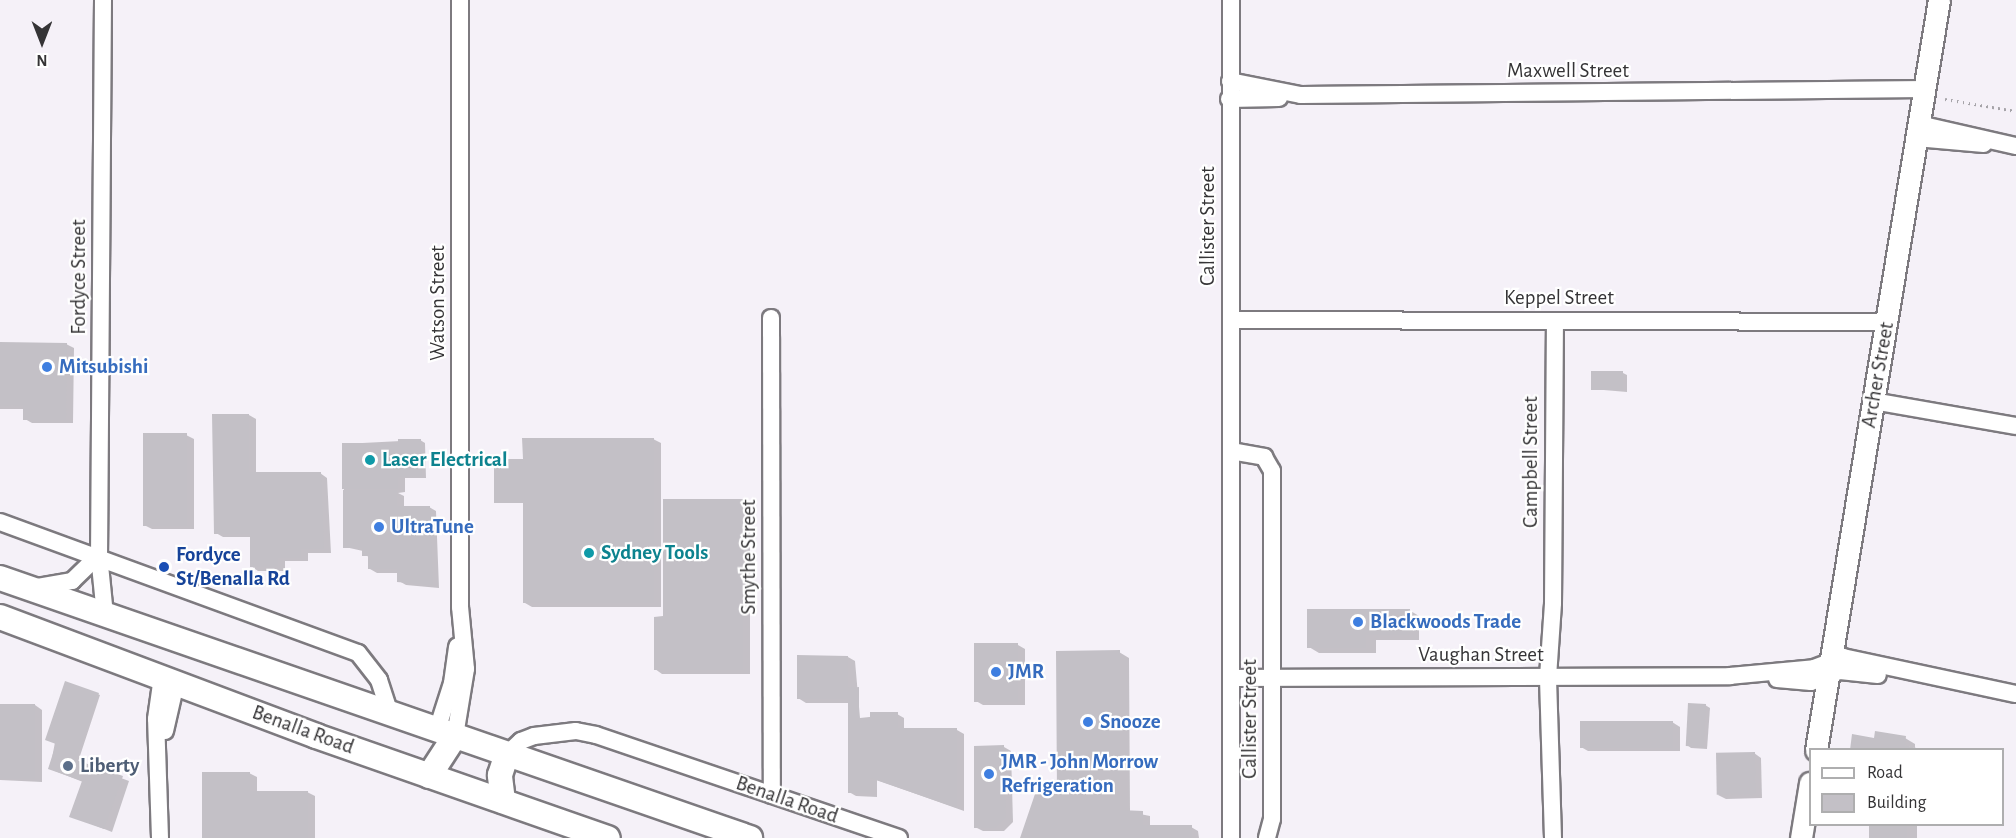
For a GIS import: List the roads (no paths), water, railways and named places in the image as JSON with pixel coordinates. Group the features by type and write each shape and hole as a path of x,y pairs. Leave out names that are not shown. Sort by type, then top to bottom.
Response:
{"highway":[{"name":"Benalla Road","path":"0,578 750,838"},
{"name":"Benalla Road","path":"0,617 429,776 503,801 570,832 608,838"},
{"path":"169,680 183,642"},
{"path":"429,776 446,733"},
{"path":"503,801 500,775 507,754"}],"main road":[{"name":"Archer Street","path":"1816,748 1940,0"},
{"path":"1802,838 1809,790"}],"street":[{"name":"Fordyce Street","path":"103,0 99,555 105,615"},
{"name":"Watson Street","path":"446,733 466,669 460,607 459,0"},
{"name":"Callister Street","path":"1231,0 1229,99 1231,838"},
{"name":"Maxwell Street","path":"1230,81 1301,94"},
{"name":"Maxwell Street","path":"1229,99 1301,94 1836,93 1921,114 2010,145"},
{"name":"Smythe Street","path":"771,318 772,795"},
{"name":"Keppel Street","path":"1231,320 1887,322"},
{"name":"Campbell Street","path":"1553,838 1554,321"},
{"path":"1873,401 2016,426"},
{"name":"Callister Street","path":"1231,451 1264,457 1272,471 1272,819 1267,838"},
{"path":"0,522 99,555 358,653 379,680 390,713"},
{"path":"28,588 72,581 99,555"},
{"name":"Vaughan Street","path":"1231,678 1730,676 1814,668 1829,669 1843,657 1939,680 2016,694"},
{"path":"160,838 160,771 169,680"},
{"name":"Benalla Road","path":"507,754 521,741 576,731 900,838"}],"place":[{"name":"Mitsubishi","path":"47,367"},
{"name":"Laser Electrical","path":"370,460"},
{"name":"UltraTune","path":"379,527"},
{"name":"Sydney Tools","path":"589,553"},
{"name":"Fordyce St/Benalla Rd","path":"164,567"},
{"name":"Blackwoods Trade","path":"1358,622"},
{"name":"JMR","path":"996,672"},
{"name":"Snooze","path":"1088,722"},
{"name":"Liberty","path":"68,766"},
{"name":"JMR - John Morrow Refrigeration","path":"989,774"}]}
